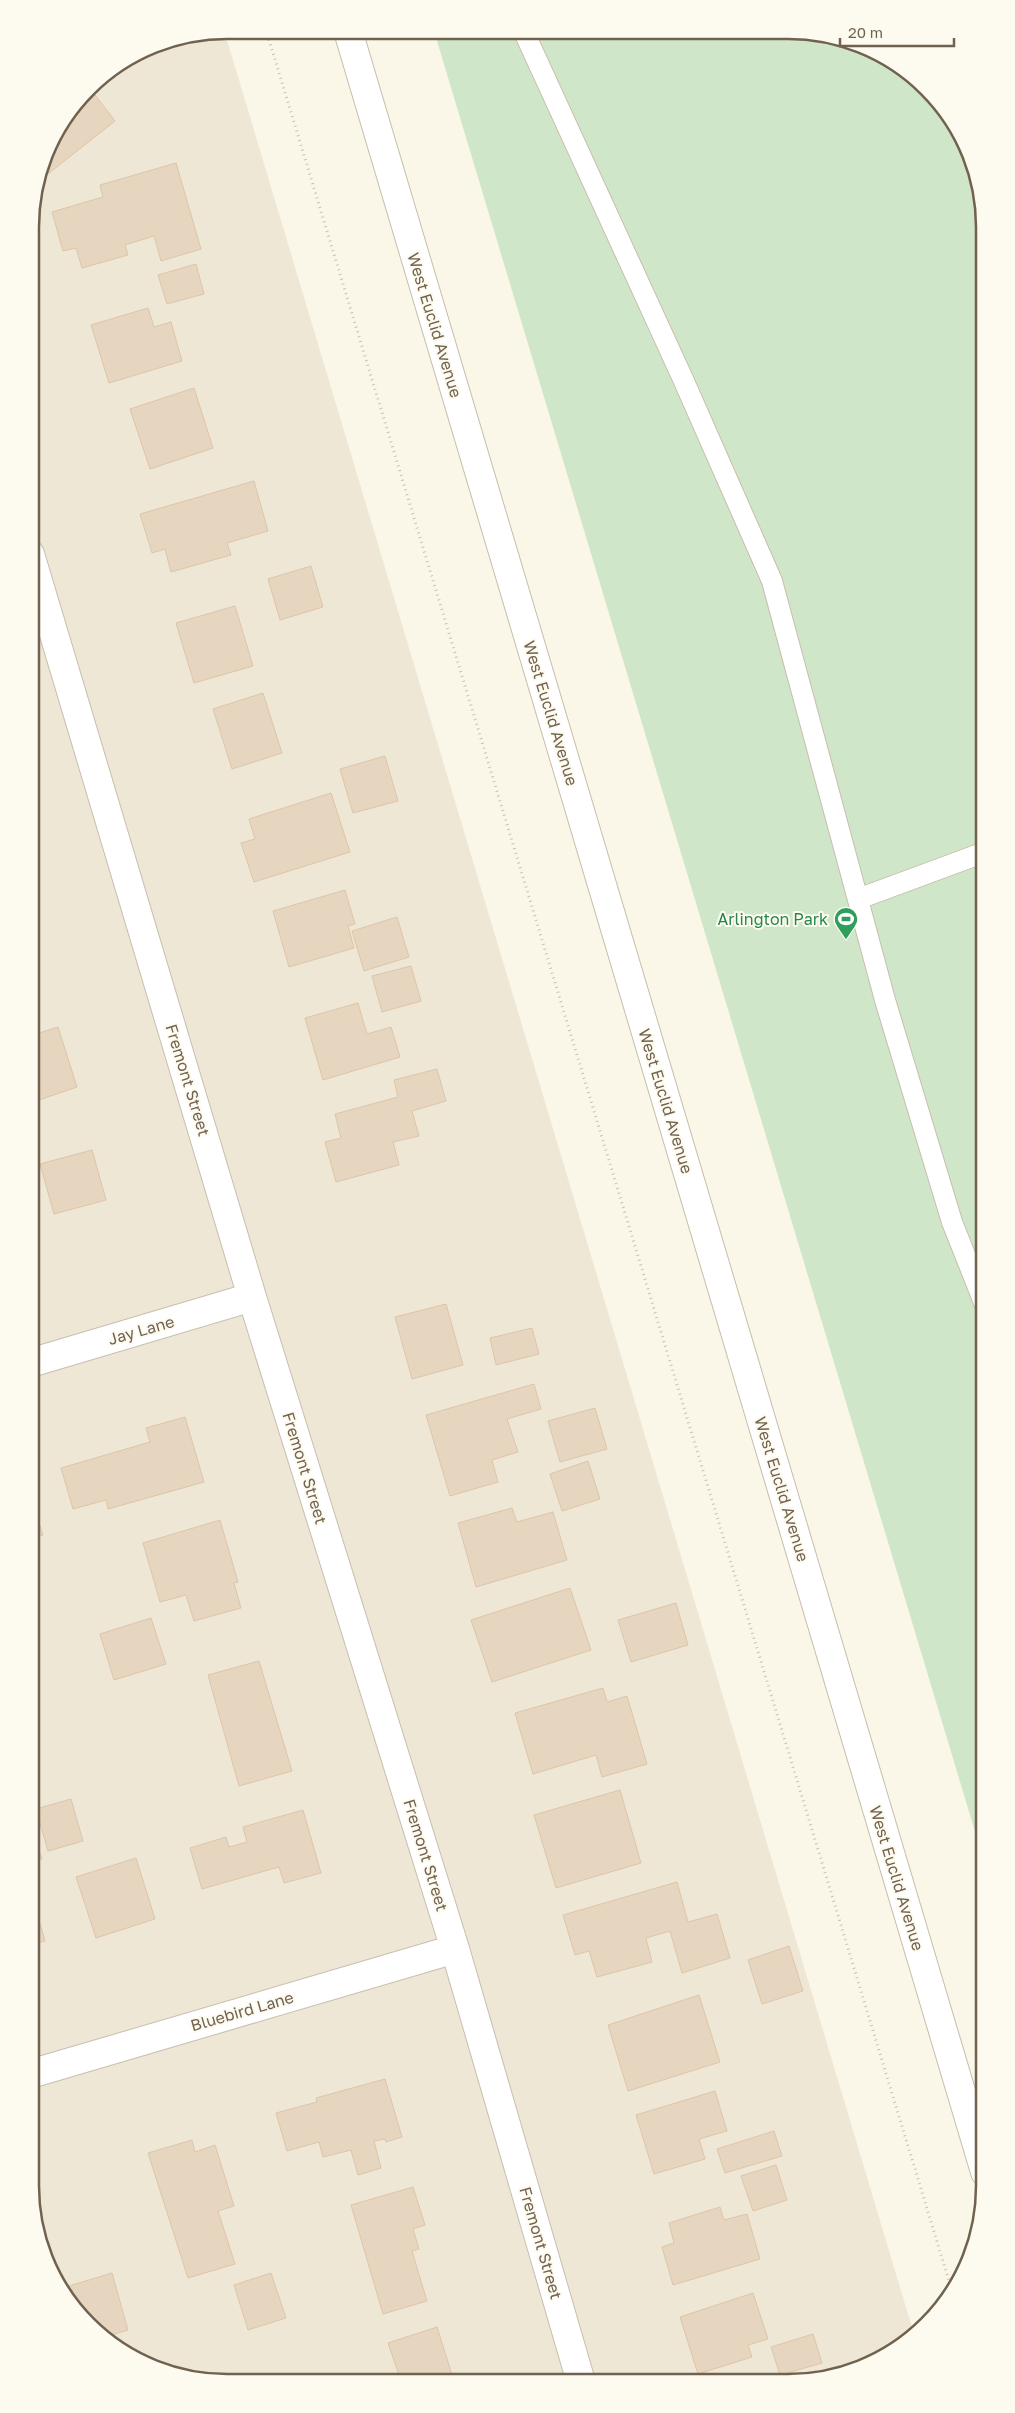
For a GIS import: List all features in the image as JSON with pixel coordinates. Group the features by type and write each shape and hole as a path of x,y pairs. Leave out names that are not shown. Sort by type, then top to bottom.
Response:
{"street":[{"name":"West Euclid Avenue","path":"350,39 976,2142"},
{"name":"Fremont Street","path":"39,584 252,1297 455,1949 579,2374"},
{"name":"Jay Lane","path":"39,1359 252,1297"},
{"name":"Bluebird Lane","path":"39,2071 455,1949"}],"lane":[{"path":"527,39 679,370 772,581 885,1000 949,1213 976,1282"},
{"path":"858,899 976,855"}],"path":[{"path":"269,39 950,2282"}],"shaded area":[{"path":"227,39 912,2328 893,2343 872,2355 837,2368 801,2374 214,2374 190,2371 143,2355 122,2343 103,2328 70,2291 53,2259 45,2235 39,2199 39,214 45,178 58,143 77,112 103,85 122,70 154,53 190,42"}],"green space":[{"name":"Arlington Park","path":"436,39 801,39 837,45 861,53 893,70 930,103 945,122 957,143 970,178 976,214 976,1835"}],"building":[{"path":"95,95 115,121 46,176 53,154 64,132 77,112"},
{"path":"176,163 201,249 161,261 154,236 125,245 128,255 82,268 76,248 63,251 52,212 103,197 100,185"},
{"path":"196,264 204,294 167,304 158,275"},
{"path":"148,308 154,327 171,322 182,361 109,383 91,325"},
{"path":"194,388 213,448 150,469 130,409"},
{"path":"254,481 268,531 227,543 231,555 171,572 165,549 152,553 140,514"},
{"path":"311,566 323,607 280,620 268,579"},
{"path":"235,606 253,666 194,683 176,623"},
{"path":"263,693 282,753 232,769 213,709"},
{"path":"385,756 398,801 353,813 340,769"},
{"path":"331,793 350,852 254,882 241,843 255,839 249,819"},
{"path":"345,890 355,924 348,926 354,948 289,967 273,911"},
{"path":"397,917 409,957 364,971 352,931"},
{"path":"411,966 421,1001 382,1012 372,976"},
{"path":"358,1003 367,1034 391,1027 400,1057 323,1080 305,1018"},
{"path":"58,1027 77,1087 39,1100 39,1033"},
{"path":"437,1069 446,1101 412,1111 419,1136 393,1142 399,1165 336,1182 325,1142 341,1138 335,1114 398,1097 394,1080"},
{"path":"92,1150 106,1200 54,1214 40,1164"},
{"path":"446,1304 463,1365 412,1379 395,1317"},
{"path":"532,1328 539,1354 496,1365 490,1338"},
{"path":"534,1384 541,1409 507,1419 518,1452 492,1460 498,1482 450,1496 426,1415"},
{"path":"595,1408 607,1449 560,1462 548,1421"},
{"path":"185,1417 204,1482 108,1509 106,1500 73,1509 61,1468 150,1442 146,1428"},
{"path":"588,1461 600,1499 562,1511 550,1474"},
{"path":"512,1508 517,1522 553,1512 567,1560 476,1587 458,1523"},
{"path":"220,1520 238,1582 234,1583 241,1608 194,1621 186,1595 160,1602 143,1543"},
{"path":"39,1523 43,1535 39,1536"},
{"path":"570,1588 591,1650 492,1682 471,1620"},
{"path":"676,1603 688,1645 631,1662 618,1620"},
{"path":"151,1618 166,1664 114,1680 100,1634"},
{"path":"259,1661 292,1771 239,1786 208,1675"},
{"path":"603,1688 607,1702 627,1696 647,1764 602,1777 596,1755 533,1774 515,1713"},
{"path":"620,1790 641,1863 556,1888 534,1815"},
{"path":"71,1799 83,1841 48,1851 39,1820 39,1808"},
{"path":"303,1810 321,1873 284,1883 279,1867 202,1889 190,1848 226,1837 229,1847 247,1842 243,1827"},
{"path":"136,1858 155,1919 96,1938 76,1877"},
{"path":"677,1882 688,1922 717,1914 730,1958 682,1973 670,1931 646,1938 652,1962 597,1977 589,1951 575,1955 563,1915"},
{"path":"39,1920 45,1941 39,1943"},
{"path":"789,1946 803,1991 762,2004 748,1960"},
{"path":"699,1995 720,2062 628,2091 608,2025"},
{"path":"385,2079 402,2137 386,2142 385,2139 374,2141 381,2168 358,2175 351,2150 323,2157 319,2142 287,2151 276,2113 317,2102 316,2098"},
{"path":"715,2091 727,2131 699,2139 705,2159 654,2174 636,2115"},
{"path":"774,2131 782,2156 725,2173 717,2149"},
{"path":"192,2140 195,2152 215,2145 234,2206 218,2211 235,2264 188,2278 148,2153"},
{"path":"776,2165 787,2200 753,2211 741,2176"},
{"path":"413,2187 425,2225 413,2229 419,2249 412,2251 427,2301 383,2314 351,2205"},
{"path":"720,2207 724,2220 747,2214 760,2259 673,2285 662,2247 674,2243 669,2223"},
{"path":"112,2273 128,2330 111,2335 77,2301 69,2286"},
{"path":"271,2273 286,2318 248,2330 234,2285"},
{"path":"753,2293 768,2339 748,2345 752,2357 698,2374 680,2317"},
{"path":"437,2327 452,2374 399,2374 388,2343"},
{"path":"813,2334 822,2363 780,2374 771,2347"}],"place":[{"name":"Arlington Park","path":"846,940"}]}
